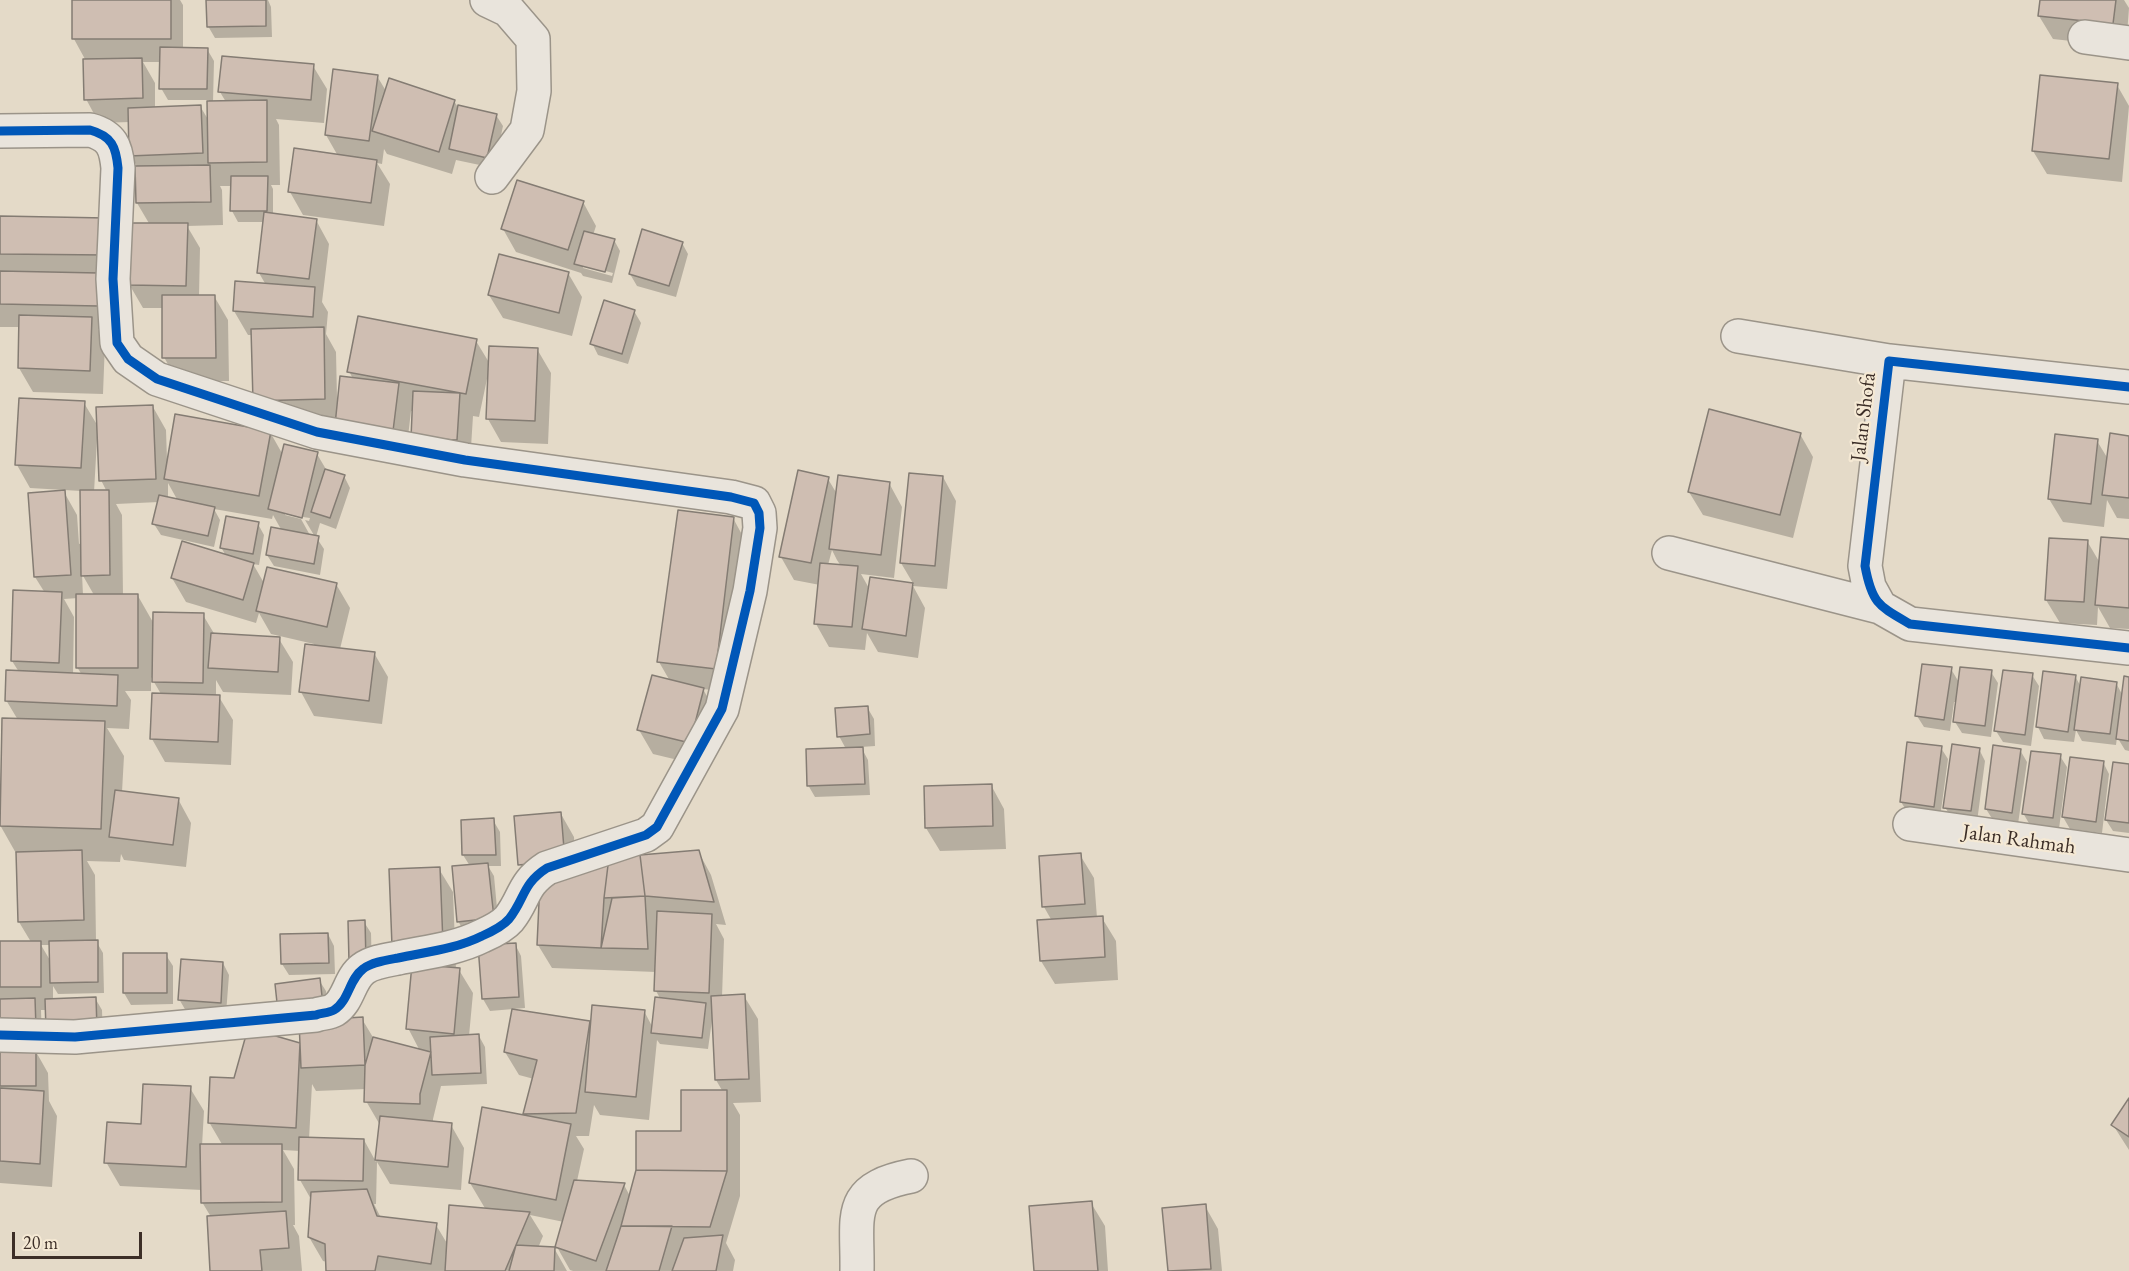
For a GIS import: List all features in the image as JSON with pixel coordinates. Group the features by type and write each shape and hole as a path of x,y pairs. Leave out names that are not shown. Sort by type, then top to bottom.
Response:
{"street":[{"path":"487,0 508,10 533,39 534,91 527,130 492,177"},
{"path":"2085,37 2129,43"},
{"path":"0,130 90,130 102,133 111,142 116,153 118,168 113,279 117,344 128,359 157,379 316,432 465,460 731,497 754,503 759,513 760,528 750,591 722,709 657,827 646,835 541,872 525,889 508,921 483,936 464,944 381,962 363,969 334,1010 316,1015 75,1036 0,1035"},
{"path":"1738,336 1889,361"},
{"name":"Jalan Shofa","path":"1880,606 1869,587 1865,566 1889,361 2129,387"},
{"path":"1669,553 1880,606 1910,624 2129,648"},
{"name":"Jalan Rahmah","path":"1910,824 2129,855"},
{"path":"857,1271 858,1208 863,1198 877,1185 911,1176"}],"building":[{"path":"72,0 171,0 171,39 72,39"},
{"path":"206,0 266,0 266,26 207,27"},
{"path":"2040,0 2116,0 2113,24 2038,16"},
{"path":"160,47 208,48 207,89 159,89"},
{"path":"222,56 314,64 311,100 218,92"},
{"path":"142,58 143,98 84,100 83,59"},
{"path":"333,69 378,75 369,141 325,135"},
{"path":"2040,75 2118,83 2109,159 2032,151"},
{"path":"389,78 455,100 439,152 372,131"},
{"path":"267,100 267,162 208,163 207,101"},
{"path":"201,105 203,153 129,156 128,108"},
{"path":"458,105 497,114 487,158 449,149"},
{"path":"294,148 377,160 371,203 288,192"},
{"path":"210,165 211,202 136,203 135,166"},
{"path":"231,176 268,176 267,211 230,211"},
{"path":"517,180 584,201 568,250 501,229"},
{"path":"264,212 317,219 309,279 257,273"},
{"path":"0,216 106,218 106,255 0,254"},
{"path":"128,223 188,223 186,286 128,285"},
{"path":"642,229 683,242 669,286 629,274"},
{"path":"584,231 615,239 605,272 574,264"},
{"path":"499,254 569,272 559,313 488,295"},
{"path":"0,271 99,273 98,306 0,304"},
{"path":"235,281 315,287 313,317 233,311"},
{"path":"162,295 215,295 216,358 162,358"},
{"path":"604,300 635,310 622,354 590,344"},
{"path":"19,315 92,317 90,371 18,368"},
{"path":"358,316 477,339 466,394 347,372"},
{"path":"324,327 325,399 253,401 251,329"},
{"path":"489,346 538,348 535,421 486,419"},
{"path":"340,376 399,383 393,431 335,425"},
{"path":"413,391 460,393 457,440 411,438"},
{"path":"19,398 85,401 81,468 15,465"},
{"path":"153,405 156,479 99,481 96,407"},
{"path":"1709,409 1801,433 1780,515 1688,492"},
{"path":"175,414 271,431 259,496 164,479"},
{"path":"2110,433 2129,436 2129,498 2102,495"},
{"path":"2055,434 2098,439 2091,504 2048,499"},
{"path":"284,444 318,452 302,518 268,509"},
{"path":"325,469 345,475 330,518 311,512"},
{"path":"798,470 829,477 811,563 779,557"},
{"path":"909,473 943,476 935,566 900,563"},
{"path":"838,475 890,482 881,555 829,549"},
{"path":"65,490 71,575 34,577 28,493"},
{"path":"80,490 109,490 110,575 81,576"},
{"path":"159,495 215,507 208,536 152,524"},
{"path":"678,510 734,517 716,669 657,662"},
{"path":"226,516 259,522 253,554 220,548"},
{"path":"271,527 319,536 314,564 266,555"},
{"path":"2101,537 2129,539 2129,608 2095,605"},
{"path":"2049,538 2088,540 2084,602 2045,600"},
{"path":"182,541 254,563 243,600 171,578"},
{"path":"820,563 858,566 852,627 814,624"},
{"path":"267,567 337,583 327,627 256,611"},
{"path":"870,577 913,583 906,636 862,629"},
{"path":"13,590 62,592 59,663 11,661"},
{"path":"76,594 138,594 138,668 76,668"},
{"path":"153,612 204,613 203,683 152,682"},
{"path":"211,633 280,637 278,672 208,668"},
{"path":"305,644 375,652 369,701 299,692"},
{"path":"1922,664 1952,667 1944,720 1915,716"},
{"path":"1960,667 1992,670 1985,726 1953,722"},
{"path":"6,670 118,675 117,706 5,701"},
{"path":"2003,670 2033,673 2025,735 1994,731"},
{"path":"2043,671 2076,675 2068,732 2036,727"},
{"path":"652,675 704,688 690,743 637,730"},
{"path":"2124,676 2129,677 2129,741 2116,739"},
{"path":"2081,677 2117,682 2110,734 2074,730"},
{"path":"152,693 220,695 218,742 150,739"},
{"path":"868,706 870,734 837,737 835,708"},
{"path":"2,718 105,721 101,829 0,826"},
{"path":"1907,742 1942,746 1934,807 1900,802"},
{"path":"1952,744 1980,748 1971,811 1943,808"},
{"path":"1993,745 2021,749 2012,813 1985,809"},
{"path":"863,747 865,784 807,786 806,749"},
{"path":"2031,751 2061,754 2053,818 2022,814"},
{"path":"2070,757 2104,761 2096,822 2062,817"},
{"path":"2113,762 2129,764 2129,823 2105,820"},
{"path":"992,784 993,826 925,828 924,786"},
{"path":"115,790 179,798 173,845 109,837"},
{"path":"561,812 565,861 518,865 514,816"},
{"path":"494,818 496,855 462,855 461,820"},
{"path":"82,850 84,920 18,922 16,852"},
{"path":"699,850 714,902 645,896 640,855"},
{"path":"1081,853 1085,904 1042,907 1039,856"},
{"path":"640,855 645,896 604,898 609,857"},
{"path":"609,857 601,948 537,945 540,881"},
{"path":"488,863 494,918 457,922 452,866"},
{"path":"440,867 443,944 392,946 389,869"},
{"path":"645,896 648,949 601,948 612,898"},
{"path":"657,911 712,914 709,993 654,991"},
{"path":"1103,916 1105,957 1040,961 1037,920"},
{"path":"365,920 366,962 349,962 348,921"},
{"path":"328,933 329,963 281,964 280,934"},
{"path":"98,940 98,982 50,983 49,941"},
{"path":"0,941 41,941 41,987 0,987"},
{"path":"516,943 519,997 482,999 478,945"},
{"path":"123,953 167,953 167,993 123,993"},
{"path":"181,959 223,962 221,1003 178,1000"},
{"path":"412,964 460,968 454,1034 406,1029"},
{"path":"320,978 323,1005 278,1012 275,984"},
{"path":"745,994 749,1079 715,1080 711,996"},
{"path":"96,997 97,1029 46,1030 45,999"},
{"path":"655,997 706,1003 702,1038 651,1033"},
{"path":"35,998 36,1028 0,1030 0,999"},
{"path":"592,1005 645,1010 636,1097 585,1092"},
{"path":"512,1009 590,1021 576,1113 523,1114 537,1060 504,1052"},
{"path":"363,1017 365,1065 301,1068 299,1021"},
{"path":"248,1028 300,1043 296,1128 208,1123 210,1077 234,1078"},
{"path":"479,1034 481,1073 432,1075 430,1037"},
{"path":"373,1037 431,1052 420,1094 420,1104 364,1102 365,1065"},
{"path":"0,1048 36,1048 36,1086 0,1086"},
{"path":"143,1084 191,1086 186,1167 104,1163 107,1122 141,1124"},
{"path":"0,1088 44,1091 40,1164 0,1161"},
{"path":"681,1090 727,1090 727,1171 636,1170 636,1131 681,1131"},
{"path":"2129,1098 2129,1137 2111,1125"},
{"path":"482,1107 571,1124 556,1200 469,1183"},
{"path":"380,1116 452,1123 448,1167 375,1160"},
{"path":"299,1137 364,1139 363,1181 298,1180"},
{"path":"200,1144 282,1144 282,1202 201,1203"},
{"path":"636,1170 727,1171 710,1227 621,1226"},
{"path":"574,1180 625,1183 596,1261 555,1247"},
{"path":"367,1189 377,1216 437,1223 431,1264 378,1256 375,1271 326,1271 325,1244 308,1237 311,1192"},
{"path":"1092,1201 1098,1271 1034,1271 1029,1206"},
{"path":"1206,1204 1211,1269 1168,1271 1162,1208"},
{"path":"449,1205 530,1212 505,1271 445,1271"},
{"path":"286,1211 289,1248 260,1250 262,1271 210,1271 207,1216"},
{"path":"621,1226 672,1226 659,1271 606,1271"},
{"path":"723,1235 716,1271 672,1271 684,1238"},
{"path":"516,1245 555,1247 554,1271 509,1271"}],"cycle path":[{"path":"0,131 90,130 97,132 112,143 118,168 113,279 117,343 128,359 157,379 317,432 465,460 731,497 754,503 759,513 760,528 750,591 722,709 657,827 646,835 547,868 528,886 509,919 485,934 451,947 375,963 367,967 358,973 343,1001 330,1012 75,1037 0,1035"},
{"path":"2129,387 1889,361 1865,566 1871,589 1878,602 1910,624 2129,648"}]}
